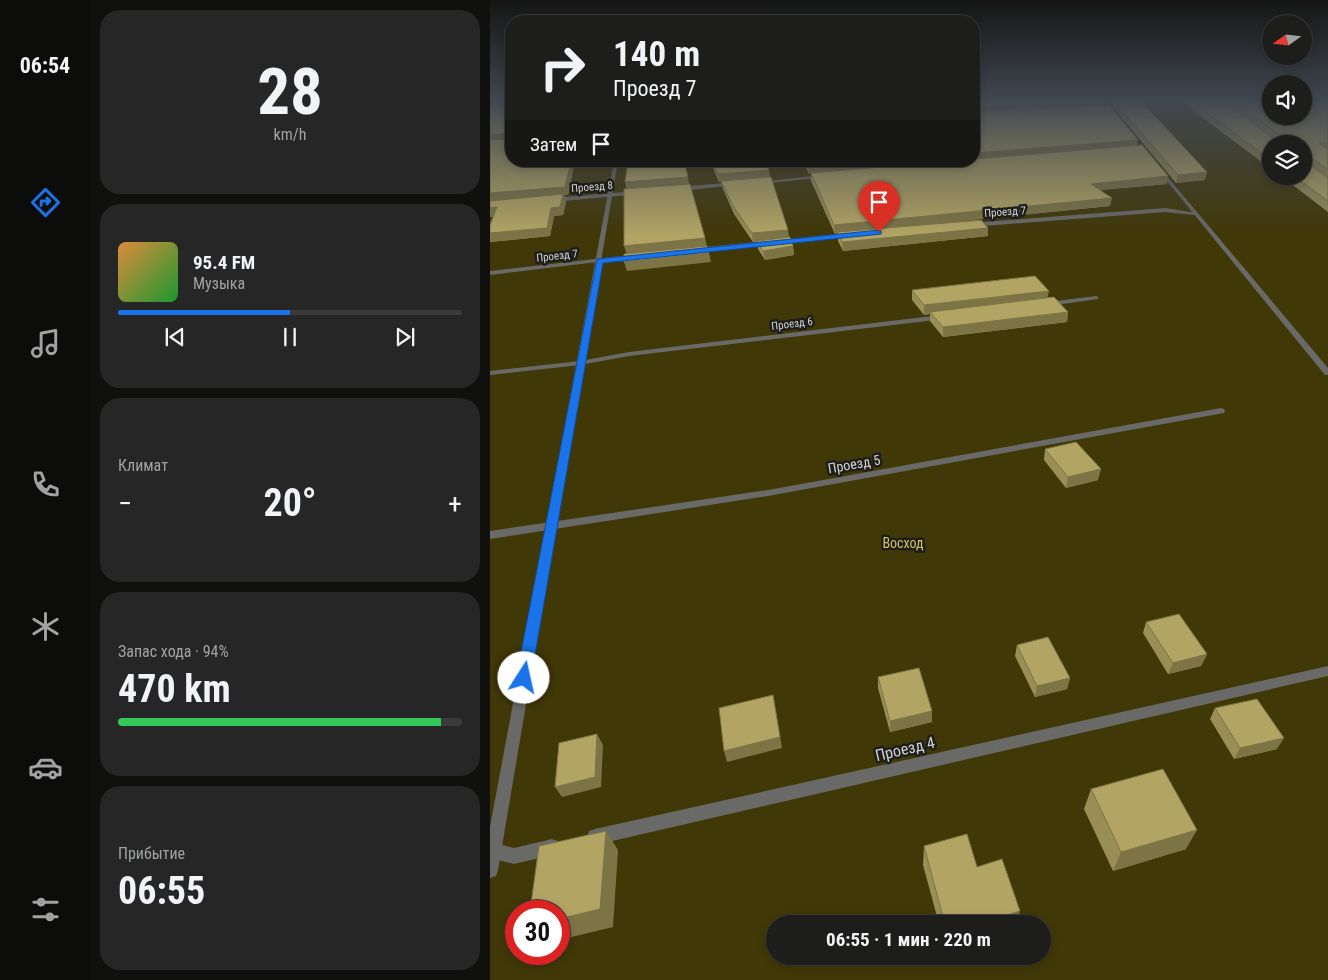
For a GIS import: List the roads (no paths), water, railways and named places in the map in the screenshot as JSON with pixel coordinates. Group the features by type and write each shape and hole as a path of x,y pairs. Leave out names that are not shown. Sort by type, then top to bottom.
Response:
{"street":[{"path":"1155,163 1194,213 1328,373"},
{"path":"490,870 492,850 600,261 615,167"},
{"path":"755,182 832,175"},
{"path":"669,190 745,183"},
{"name":"Проезд 8","path":"546,201 640,193"},
{"name":"Проезд 7","path":"968,225 1165,210 1194,213"},
{"path":"685,251 860,234"},
{"name":"Проезд 7","path":"490,272 648,255"},
{"path":"1038,305 1096,298"},
{"name":"Проезд 6","path":"490,373 580,363 629,354 952,316"},
{"name":"Проезд 5","path":"490,535 787,490 1221,411"},
{"name":"Проезд 4","path":"582,840 1328,671"},
{"path":"492,850 514,856 562,845"}],"park label":[{"name":"Восход","path":"903,543"}]}
